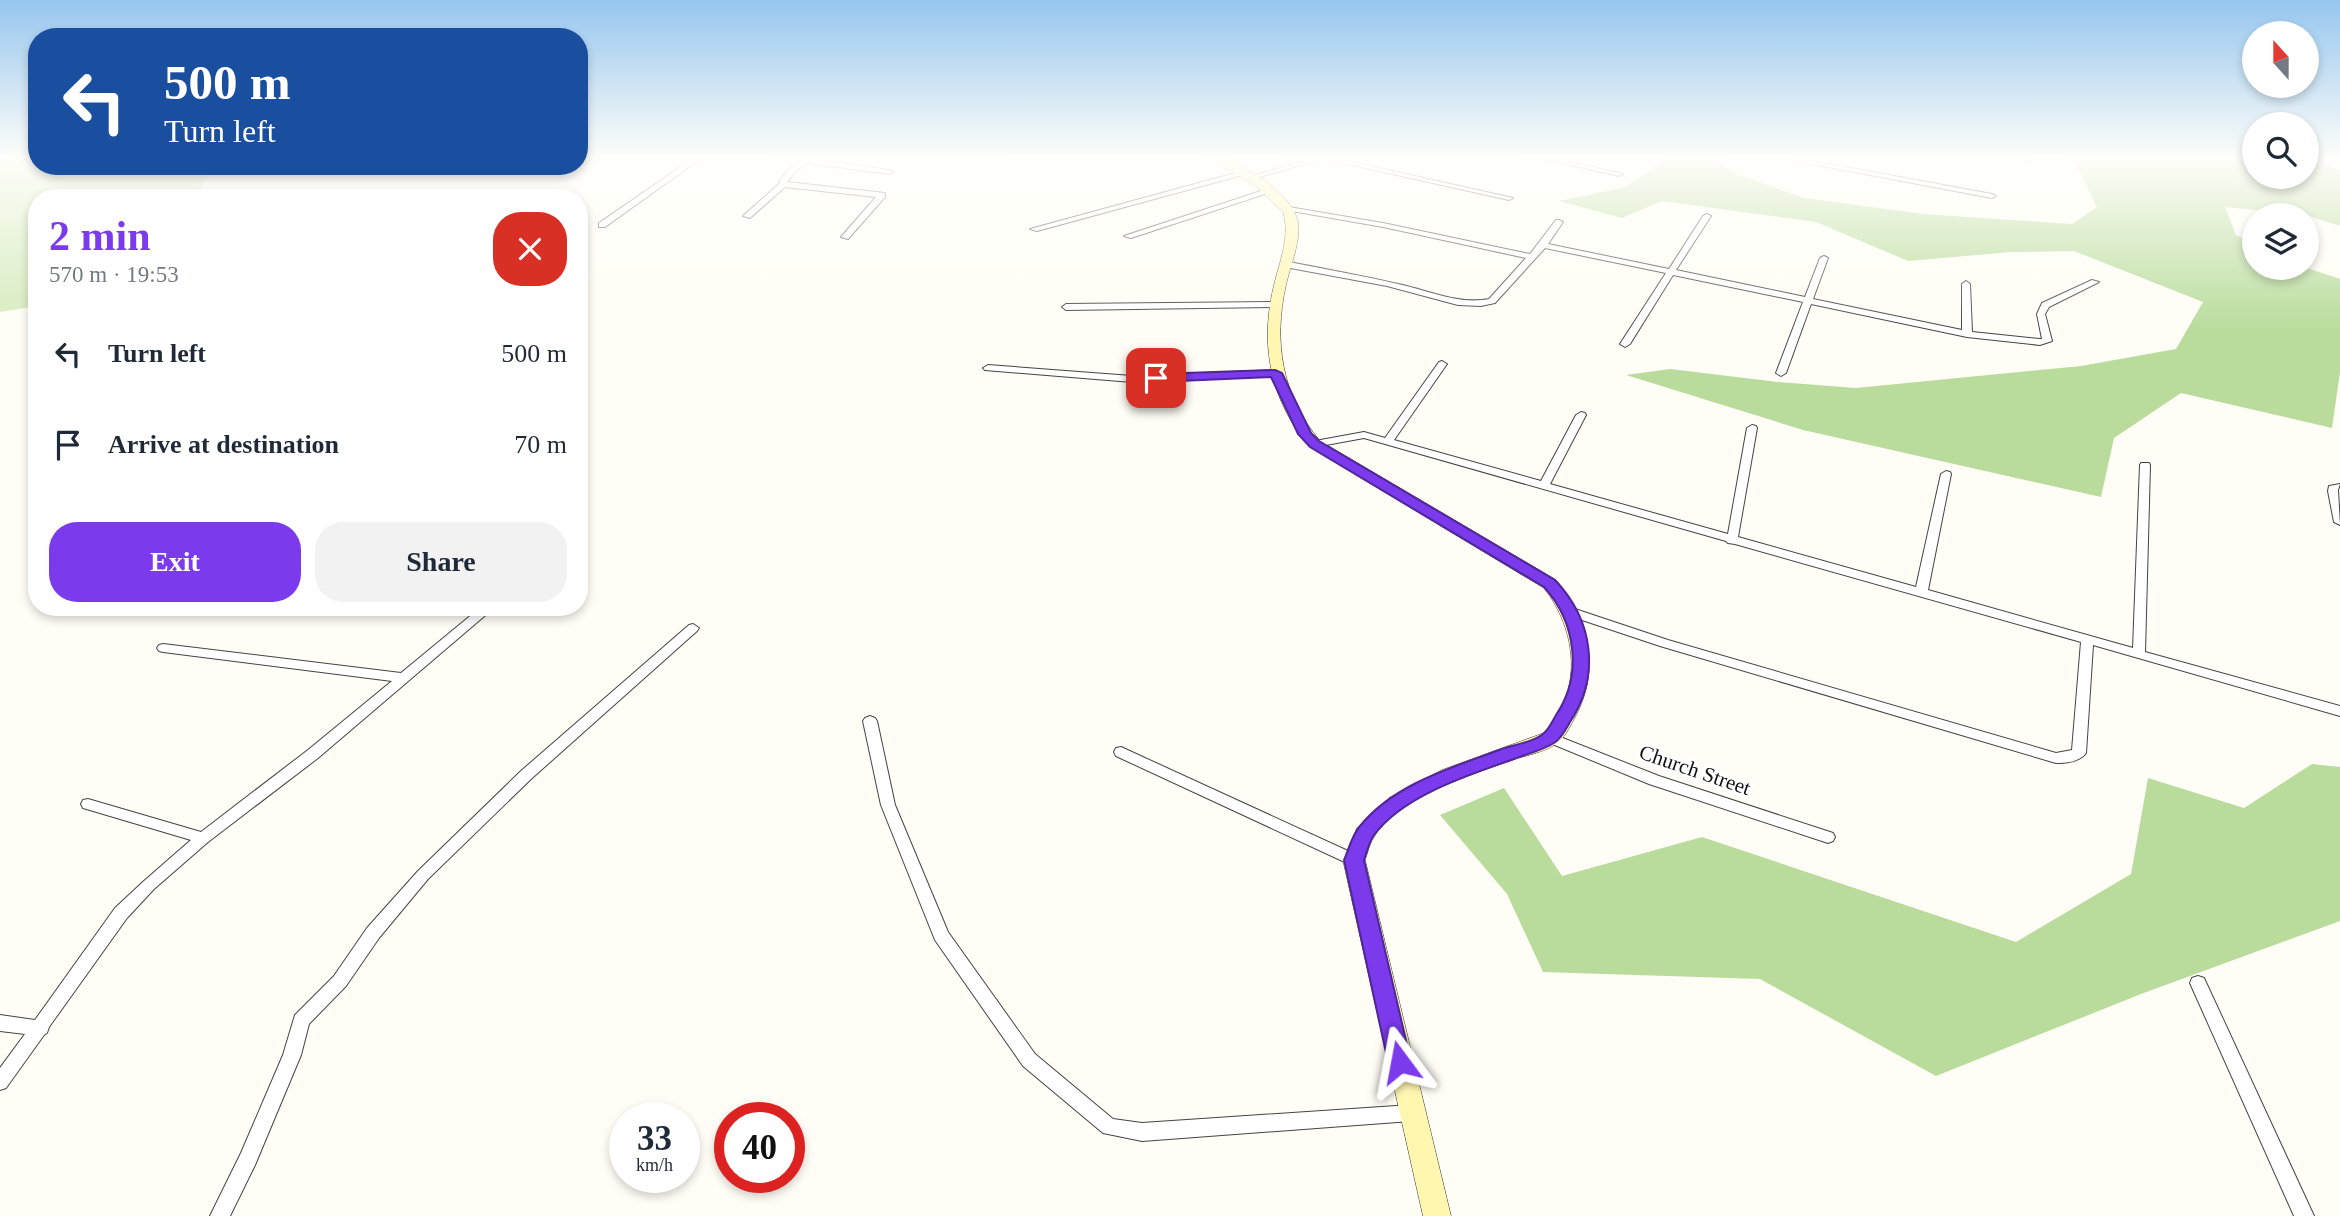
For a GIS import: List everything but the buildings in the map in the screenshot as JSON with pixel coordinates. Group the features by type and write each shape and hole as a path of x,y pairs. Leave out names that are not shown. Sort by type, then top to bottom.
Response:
{"street":[{"path":"602,225 615,216"},
{"path":"845,237 864,216"},
{"path":"1034,229 1087,216"},
{"path":"1128,236 1192,216"},
{"path":"1290,216 1293,221 1275,304 1275,373 1305,434 1315,444 1550,584 1563,597 1571,612 1583,649 1579,684 1573,704 1550,738 1440,779 1390,808 1365,832 1354,860 1437,1216"},
{"path":"1330,216 1532,257"},
{"path":"1625,344 1707,216"},
{"path":"1285,264 1475,304 1492,301 1543,245 1559,222"},
{"path":"1543,245 2001,340 2047,341 2041,314 2045,305 2095,282"},
{"path":"1781,373 1824,258"},
{"path":"1966,284 1967,334"},
{"path":"1066,307 1275,304"},
{"path":"1387,442 1442,364"},
{"path":"988,368 1132,379 1275,373"},
{"path":"1543,487 1581,415"},
{"path":"1732,541 1752,428"},
{"path":"1315,444 1364,435 2340,711"},
{"path":"2140,654 2145,465"},
{"path":"1921,594 1946,474"},
{"path":"2340,487 2333,488 2340,522"},
{"path":"1571,612 1664,643 2056,758 2066,758 2079,752 2087,640"},
{"path":"0,1082 121,914 203,838 313,754 478,616"},
{"path":"220,1216 248,1159 287,1066 301,1020 340,981 373,933 423,875 526,775 693,628"},
{"path":"163,648 405,678"},
{"path":"870,721 888,805 941,935 1029,1060 1109,1127 1142,1132 1411,1113"},
{"name":"Church Street","path":"1550,738 1654,780 1828,837"},
{"path":"1121,752 1354,860"},
{"path":"88,804 203,838"},
{"path":"2198,983 2304,1216"},
{"path":"0,1023 41,1028"}],"green space":[{"path":"0,216 28,216 28,307 0,312"},
{"path":"1770,216 1949,216 2072,224 2084,216 2228,216 2236,235 2242,238 2242,280 2319,280 2319,272 2340,279 2340,372 2332,428 2181,393 2114,438 2101,497 1803,430 1626,375 1670,369 1856,388 2081,366 2176,349 2203,302 2074,251 2011,252 1908,261 1816,222"},
{"path":"2319,216 2340,216 2340,226 2319,219"},
{"path":"2312,764 2340,767 2340,921 2141,994 1936,1076 1760,979 1543,972 1507,894 1440,815 1504,788 1562,876 1702,837 2016,942 2131,874 2148,778 2244,808"}],"route":[{"path":"1156,378 1275,373 1305,434 1315,444 1550,584 1563,597 1577,628 1583,649 1579,684 1573,704 1550,738 1440,779 1390,808 1365,832 1354,860 1400,1062"}]}
